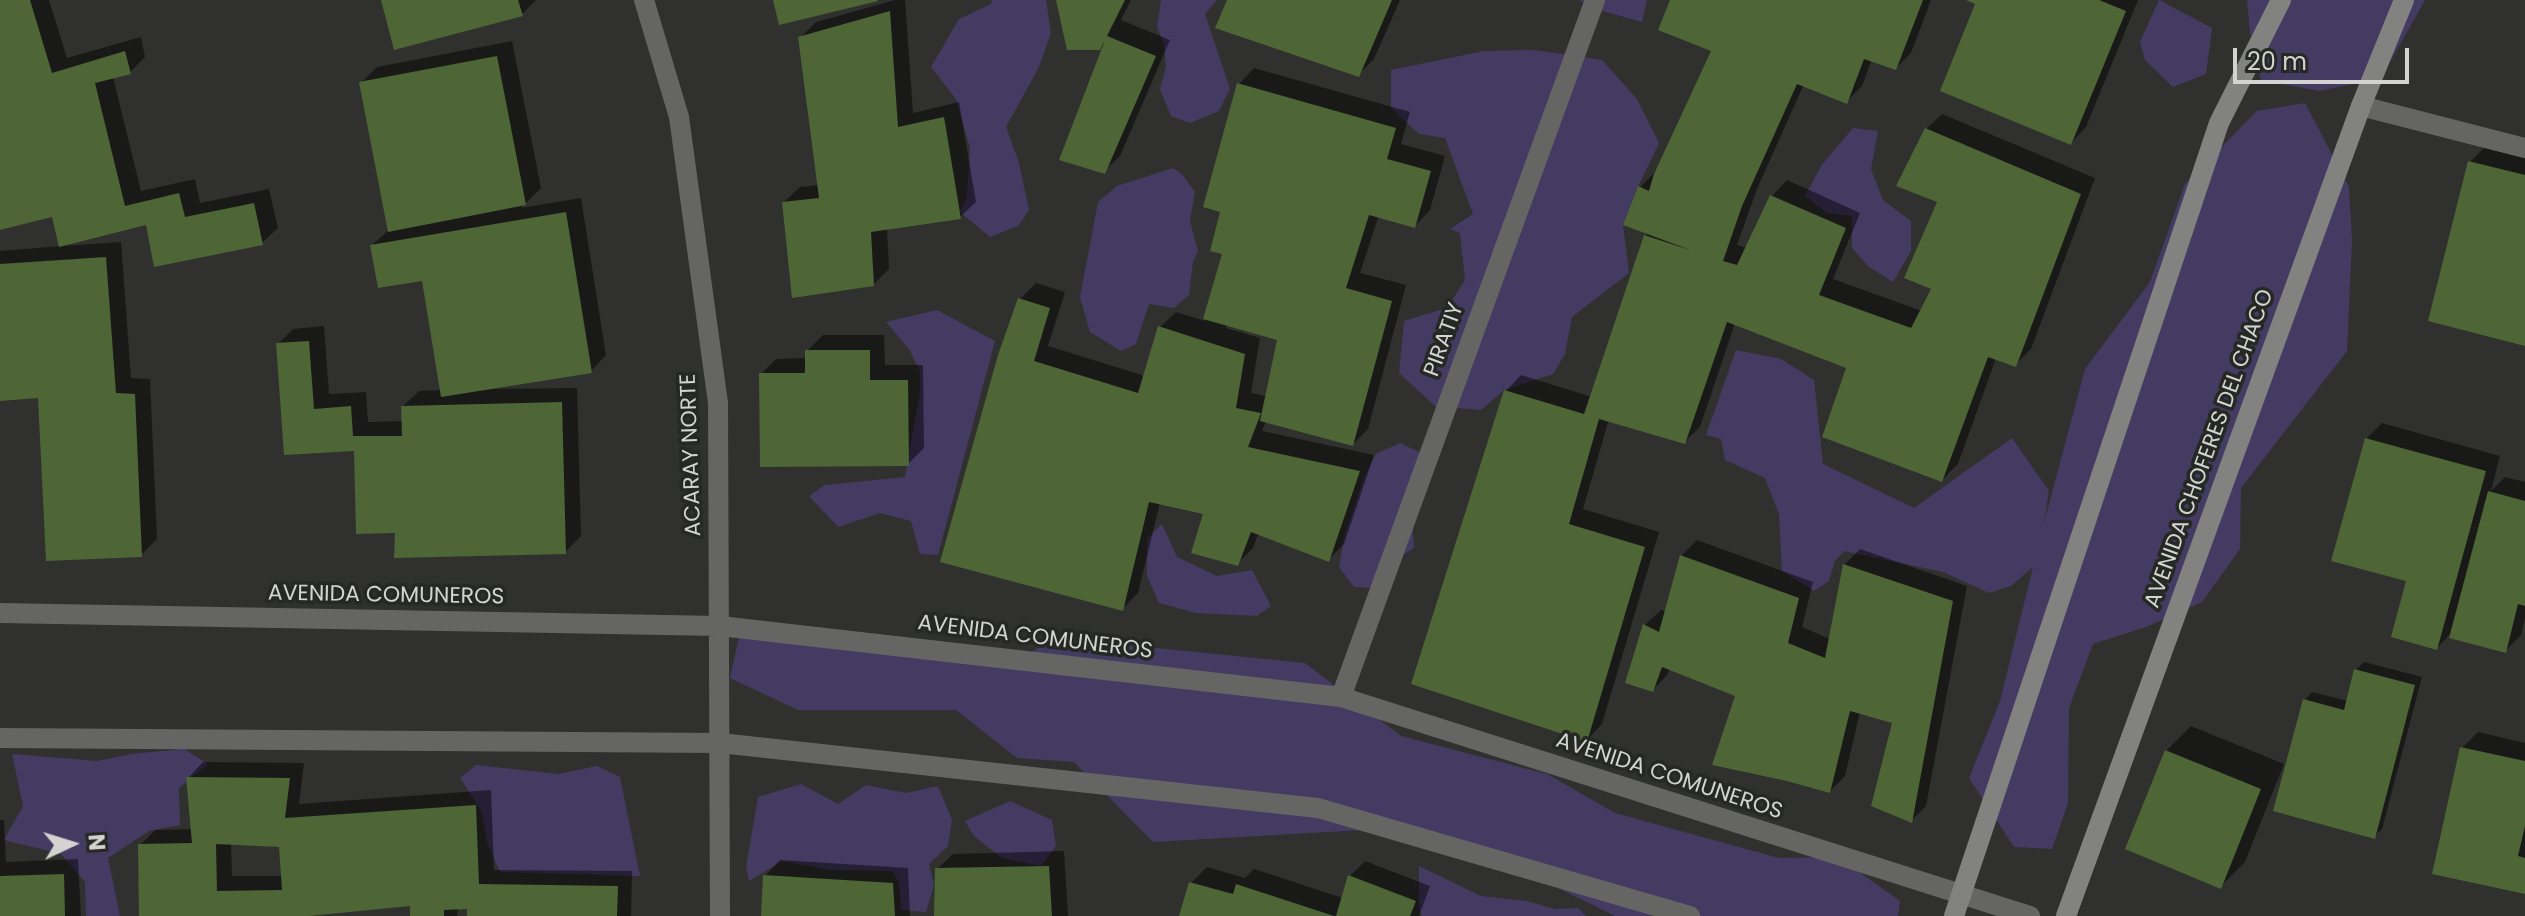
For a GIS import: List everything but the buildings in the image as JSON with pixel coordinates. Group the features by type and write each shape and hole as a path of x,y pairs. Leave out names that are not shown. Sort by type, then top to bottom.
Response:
{"street":[{"name":"ACARAY NORTE","path":"644,0 679,117 718,403 720,916"},
{"name":"PIRATIY","path":"1341,697 1595,0"},
{"path":"1954,916 2219,123 2281,0"},
{"name":"AVENIDA CHOFERES DEL CHACO","path":"2066,916 2361,106 2404,0"},
{"path":"2361,106 2525,148"},
{"name":"AVENIDA COMUNEROS","path":"0,613 720,626 1341,697 2030,916"},
{"path":"0,738 720,743 1318,808 1690,916"}],"shaded area":[{"path":"992,0 1046,0 1051,33 1039,67 1006,127 1019,163 1029,210 1018,226 990,237 960,212 967,197 970,148 956,99 931,67 959,19 991,4"},
{"path":"1161,0 1217,0 1205,14 1230,89 1219,111 1190,123 1171,116 1160,89 1166,67 1164,45 1157,27"},
{"path":"1579,0 1647,0 1642,22 1592,8"},
{"path":"2159,0 2212,28 2206,74 2173,87 2145,60 2140,42"},
{"path":"2247,0 2425,0 2381,78 2319,91 2261,80 2250,32"},
{"path":"1534,50 1602,60 1637,99 1659,143 1623,225 1629,273 1572,317 1565,354 1553,374 1504,390 1481,410 1435,406 1399,373 1404,321 1447,308 1465,280 1460,233 1450,229 1473,214 1445,138 1419,134 1391,108 1391,70 1484,51"},
{"path":"2305,103 2349,187 2352,241 2347,351 2241,488 2240,549 2202,602 2146,627 2093,644 2069,708 2068,803 2052,849 2014,847 1969,778 2000,701 2033,567 2011,586 1989,593 1943,572 1844,551 1835,561 1829,581 1814,591 1782,571 1779,514 1765,478 1725,460 1721,439 1706,435 1736,350 1781,359 1814,380 1823,464 1914,508 2012,438 2049,491 2044,523 2085,369 2150,282 2185,184 2257,111"},
{"path":"1853,128 1878,131 1871,169 1883,200 1911,221 1911,251 1893,282 1869,267 1852,248 1852,216 1827,213 1805,196 1821,166"},
{"path":"1173,168 1182,174 1195,192 1190,221 1198,251 1193,262 1189,295 1174,308 1149,304 1136,344 1121,351 1090,332 1080,297 1098,202 1117,186"},
{"path":"937,310 995,341 938,555 920,554 911,521 880,513 838,527 809,496 825,485 905,477 920,392 920,371 909,349 886,322"},
{"path":"1400,443 1434,459 1411,503 1414,548 1390,563 1375,588 1354,587 1339,567 1344,538 1364,477 1376,454"},
{"path":"1162,524 1177,557 1217,576 1252,570 1271,606 1257,616 1196,613 1159,603 1147,576 1147,538"},
{"path":"741,628 1021,660 1056,635 1305,663 1401,736 1547,774 1615,813 1779,858 1838,857 1900,901 1898,916 1615,916 1465,842 1363,830 1153,842 1074,762 1017,758 956,710 798,710 730,678"},
{"path":"184,749 208,764 179,788 180,825 149,831 108,858 120,916 86,916 85,882 61,854 4,840 23,806 12,754 97,761"},
{"path":"476,765 558,774 597,766 620,777 640,876 500,872 487,842 482,812 460,778"},
{"path":"801,784 838,804 866,785 906,793 938,786 952,820 948,846 929,864 934,885 926,912 901,910 899,882 892,871 830,870 782,861 749,881 746,867 758,797"},
{"path":"1010,801 1052,820 1056,846 1041,866 1002,858 974,836 965,821"},
{"path":"1419,866 1481,896 1527,901 1554,909 1578,908 1586,916 1422,916 1419,909"}]}
